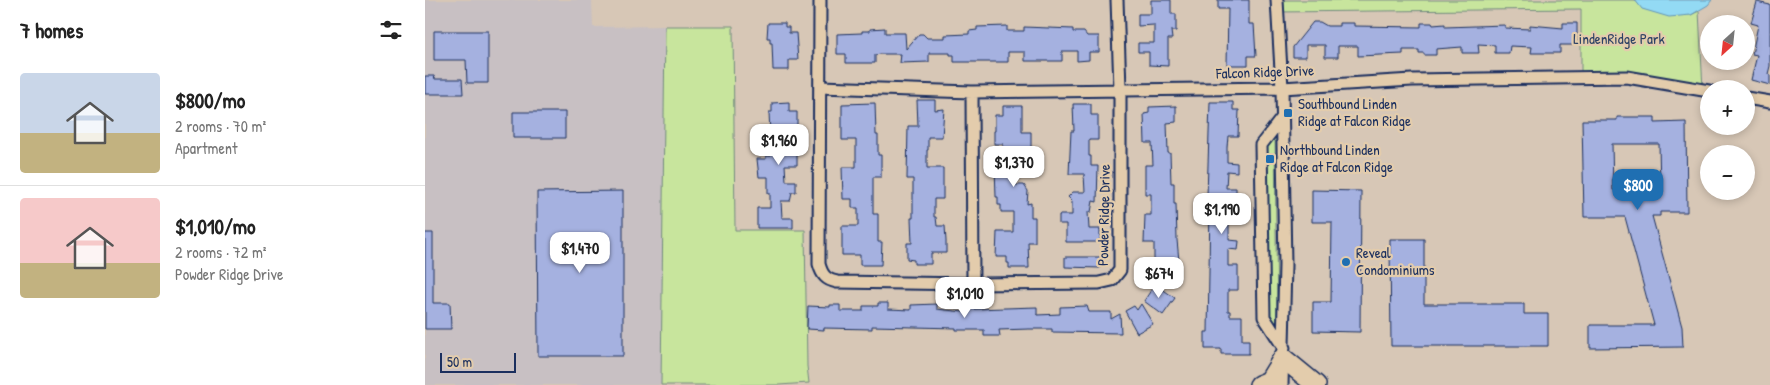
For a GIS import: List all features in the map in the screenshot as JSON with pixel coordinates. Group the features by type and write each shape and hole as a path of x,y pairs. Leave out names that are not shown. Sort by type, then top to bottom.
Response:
{"main road":[{"path":"1259,385 1269,380 1283,353 1316,385"}],"street":[{"path":"820,0 820,87"},
{"name":"Powder Ridge Drive","path":"820,87 819,264 822,274 829,280 837,282 973,284 1099,283 1112,280 1120,270 1120,89 1117,0"},
{"path":"1277,0 1282,88 1285,265 1282,385"},
{"name":"Falcon Ridge Drive","path":"820,87 972,92 1282,88 1413,80 1627,77 1700,89"},
{"path":"972,92 973,284"},
{"path":"1755,100 1770,102"},
{"path":"1282,118 1261,145 1264,317 1283,353"}],"shaded area":[{"path":"425,0 592,0 593,27 665,26 661,385 425,385"}],"green space":[{"name":"LindenRidge Park","path":"1277,0 1635,0 1643,9 1691,15 1699,11 1700,70 1702,70 1702,80 1700,80 1700,90 1581,78 1581,9 1277,12"},
{"path":"665,26 733,26 735,230 805,230 807,366 809,383 779,385 661,385"},
{"path":"1275,134 1277,330 1269,318 1266,147"}],"water":[{"path":"1635,0 1712,0 1708,5 1691,15 1669,17 1642,9"}],"building":[{"path":"1151,0 1171,0 1171,14 1176,14 1176,31 1171,31 1172,39 1168,39 1168,66 1149,65 1149,52 1138,52 1138,43 1154,43 1154,25 1138,26 1138,14 1151,14"},
{"path":"1218,0 1249,0 1249,24 1254,24 1256,56 1248,56 1248,65 1227,65 1228,9 1218,9"},
{"path":"1757,2 1770,5 1770,66 1768,74 1770,75 1770,85 1751,80 1755,70 1757,55 1755,55 1755,40 1758,25 1755,24 1755,15 1753,15"},
{"path":"1313,22 1320,22 1327,26 1339,26 1339,23 1354,23 1354,26 1421,27 1421,23 1432,23 1433,25 1445,24 1445,27 1505,25 1505,28 1530,29 1530,25 1563,28 1563,23 1577,23 1577,42 1574,42 1574,45 1560,45 1560,53 1531,53 1532,47 1510,46 1509,53 1495,53 1495,45 1478,44 1479,53 1462,53 1462,47 1436,49 1436,55 1424,55 1424,53 1419,53 1419,50 1403,50 1403,54 1358,56 1358,46 1338,46 1338,57 1325,57 1325,45 1306,45 1306,57 1293,57 1293,47"},
{"path":"768,23 785,23 785,27 789,27 789,33 796,33 798,60 789,60 789,70 773,70 772,43 770,43 770,38 767,38"},
{"path":"1007,26 1007,31 1024,31 1024,27 1073,29 1073,32 1084,32 1087,36 1099,36 1099,52 1089,52 1089,60 1077,61 1077,51 1062,51 1062,61 1025,61 1025,52 1008,52 1008,62 954,62 954,55 950,55 950,53 929,53 929,62 900,63 901,54 875,55 875,63 846,63 846,54 837,54 837,34 862,33 862,31 870,31 870,29 885,28 885,33 905,33 906,49 919,34 923,34 927,38 945,38 945,35 969,34 969,31 977,30 977,27"},
{"path":"434,31 488,31 488,83 467,83 466,60 434,60"},
{"path":"425,76 434,76 435,79 462,79 463,94 425,94"},
{"path":"917,100 935,100 935,110 944,109 942,137 928,137 927,168 943,168 943,199 934,199 934,217 936,217 937,226 945,226 946,253 931,253 931,264 914,264 914,260 907,259 907,243 912,243 911,218 913,218 913,179 907,179 908,126 918,126"},
{"path":"789,102 789,112 797,112 797,165 785,165 786,181 796,181 796,192 792,192 790,201 781,201 782,218 793,218 793,228 757,228 757,208 770,208 770,193 768,193 768,177 759,177 757,159 766,159 766,156 771,156 769,112 772,112 772,103"},
{"path":"1210,102 1233,102 1233,110 1239,110 1238,136 1228,136 1227,147 1227,162 1237,163 1237,172 1227,171 1226,188 1236,188 1236,197 1229,197 1229,213 1239,214 1238,223 1229,222 1229,240 1239,241 1238,250 1228,249 1228,266 1238,266 1238,290 1228,290 1228,311 1230,311 1230,316 1242,316 1242,340 1249,340 1249,354 1221,354 1221,349 1205,349 1205,332 1208,332 1210,196 1207,196"},
{"path":"875,103 878,155 881,155 881,177 873,177 873,214 878,214 878,242 882,242 881,265 860,265 860,255 842,255 842,226 858,226 858,208 852,208 852,199 843,199 842,167 856,167 856,140 842,140 842,104"},
{"path":"1073,104 1091,104 1091,115 1098,115 1098,140 1089,140 1091,166 1098,166 1097,202 1093,201 1091,212 1088,212 1089,229 1100,229 1100,242 1066,242 1066,224 1059,224 1059,215 1072,215 1072,201 1068,197 1073,192 1085,192 1084,174 1069,174 1071,131 1074,131"},
{"path":"1003,106 1022,106 1022,132 1031,132 1031,154 1020,154 1020,167 1025,173 1014,185 1024,185 1028,191 1027,204 1031,203 1031,217 1035,217 1035,242 1028,242 1029,268 1009,268 1007,257 996,257 997,232 1013,232 1013,212 1001,212 1001,205 998,205 998,197 996,197 995,166 1003,166 1003,144 994,144 995,115 1003,115"},
{"path":"1176,106 1176,122 1167,123 1171,183 1174,183 1174,204 1176,204 1179,261 1176,280 1154,276 1154,243 1144,243 1145,215 1151,215 1151,194 1145,194 1145,165 1153,165 1152,143 1145,143 1144,114 1149,113 1149,107"},
{"path":"513,112 565,112 565,138 513,138"},
{"path":"1617,117 1655,117 1655,123 1686,122 1687,212 1660,212 1660,216 1652,216 1682,327 1683,347 1590,348 1590,325 1654,325 1625,217 1584,217 1582,120 1617,120","holes":["1612,144 1659,144 1660,189 1613,190"]},
{"name":"Reveal Condominiums","path":"1312,190 1361,191 1360,332 1313,331 1313,302 1331,302 1332,222 1312,222"},
{"path":"623,191 623,356 538,356 537,192"},
{"path":"425,233 433,233 433,303 450,303 451,329 425,329"},
{"path":"1390,239 1424,239 1424,304 1524,304 1524,314 1548,314 1548,346 1391,346"},
{"path":"1065,257 1100,257 1100,268 1065,267"},
{"path":"1155,284 1175,298 1163,315 1144,301"},
{"path":"878,303 888,303 888,309 911,310 911,305 937,304 937,309 964,312 964,307 974,307 974,309 1037,307 1037,315 1060,314 1060,307 1087,306 1089,312 1111,312 1111,319 1120,314 1121,333 1052,332 1052,329 1029,329 999,330 1000,336 984,336 984,330 956,330 956,328 872,326 872,329 807,329 808,306 830,307 830,305 840,305 840,311 863,311 863,306 878,306"},
{"path":"1141,304 1153,324 1137,333 1125,311 1134,306 1137,310"}],"place":[{"name":"Southbound Linden Ridge at Falcon Ridge","path":"1288,113"},
{"name":"Northbound Linden Ridge at Falcon Ridge","path":"1270,159"},
{"name":"Reveal Condominiums","path":"1346,262"}]}
